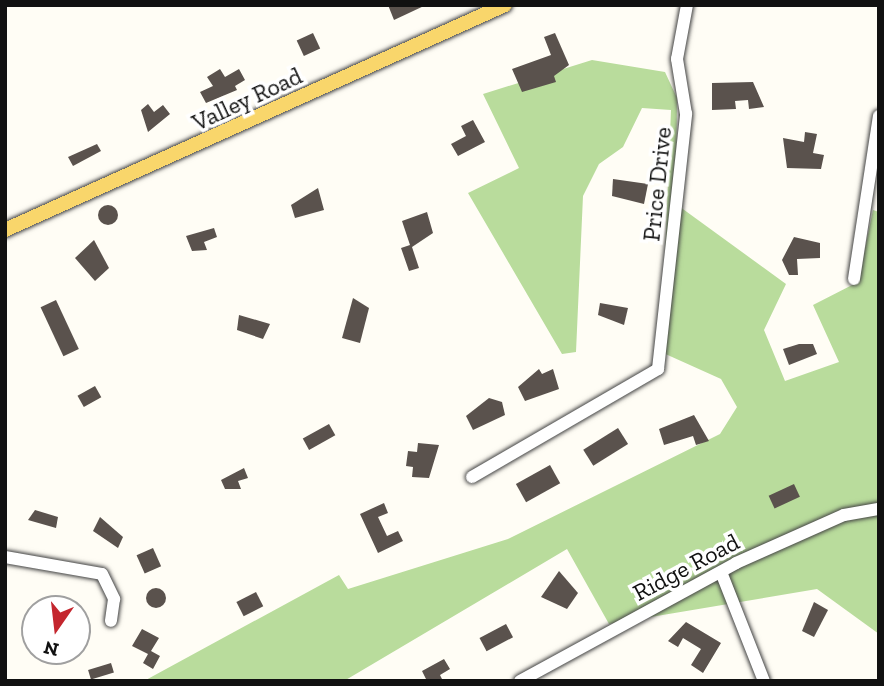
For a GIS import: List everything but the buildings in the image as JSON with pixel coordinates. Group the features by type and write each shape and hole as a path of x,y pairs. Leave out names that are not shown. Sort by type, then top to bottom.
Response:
{"main road":[{"name":"Valley Road","path":"5,230 505,5"}],"street":[{"name":"Price Drive","path":"472,477 658,369 686,114 677,60 687,5"},
{"path":"854,279 879,116"},
{"name":"Ridge Road","path":"520,681 721,572 803,531 879,509"},
{"path":"5,557 102,574 114,599 111,621"},
{"path":"721,572 764,681"}],"green space":[{"path":"592,60 665,72 677,98 676,204 786,284 764,330 785,381 839,362 813,305 858,282 873,210 879,212 879,634 817,589 609,624 567,549 344,681 144,681 339,575 348,589 508,539 720,434 737,407 721,379 661,352 671,110 642,108 623,147 599,164 583,196 576,352 562,354 468,193 519,168 483,94"}]}
